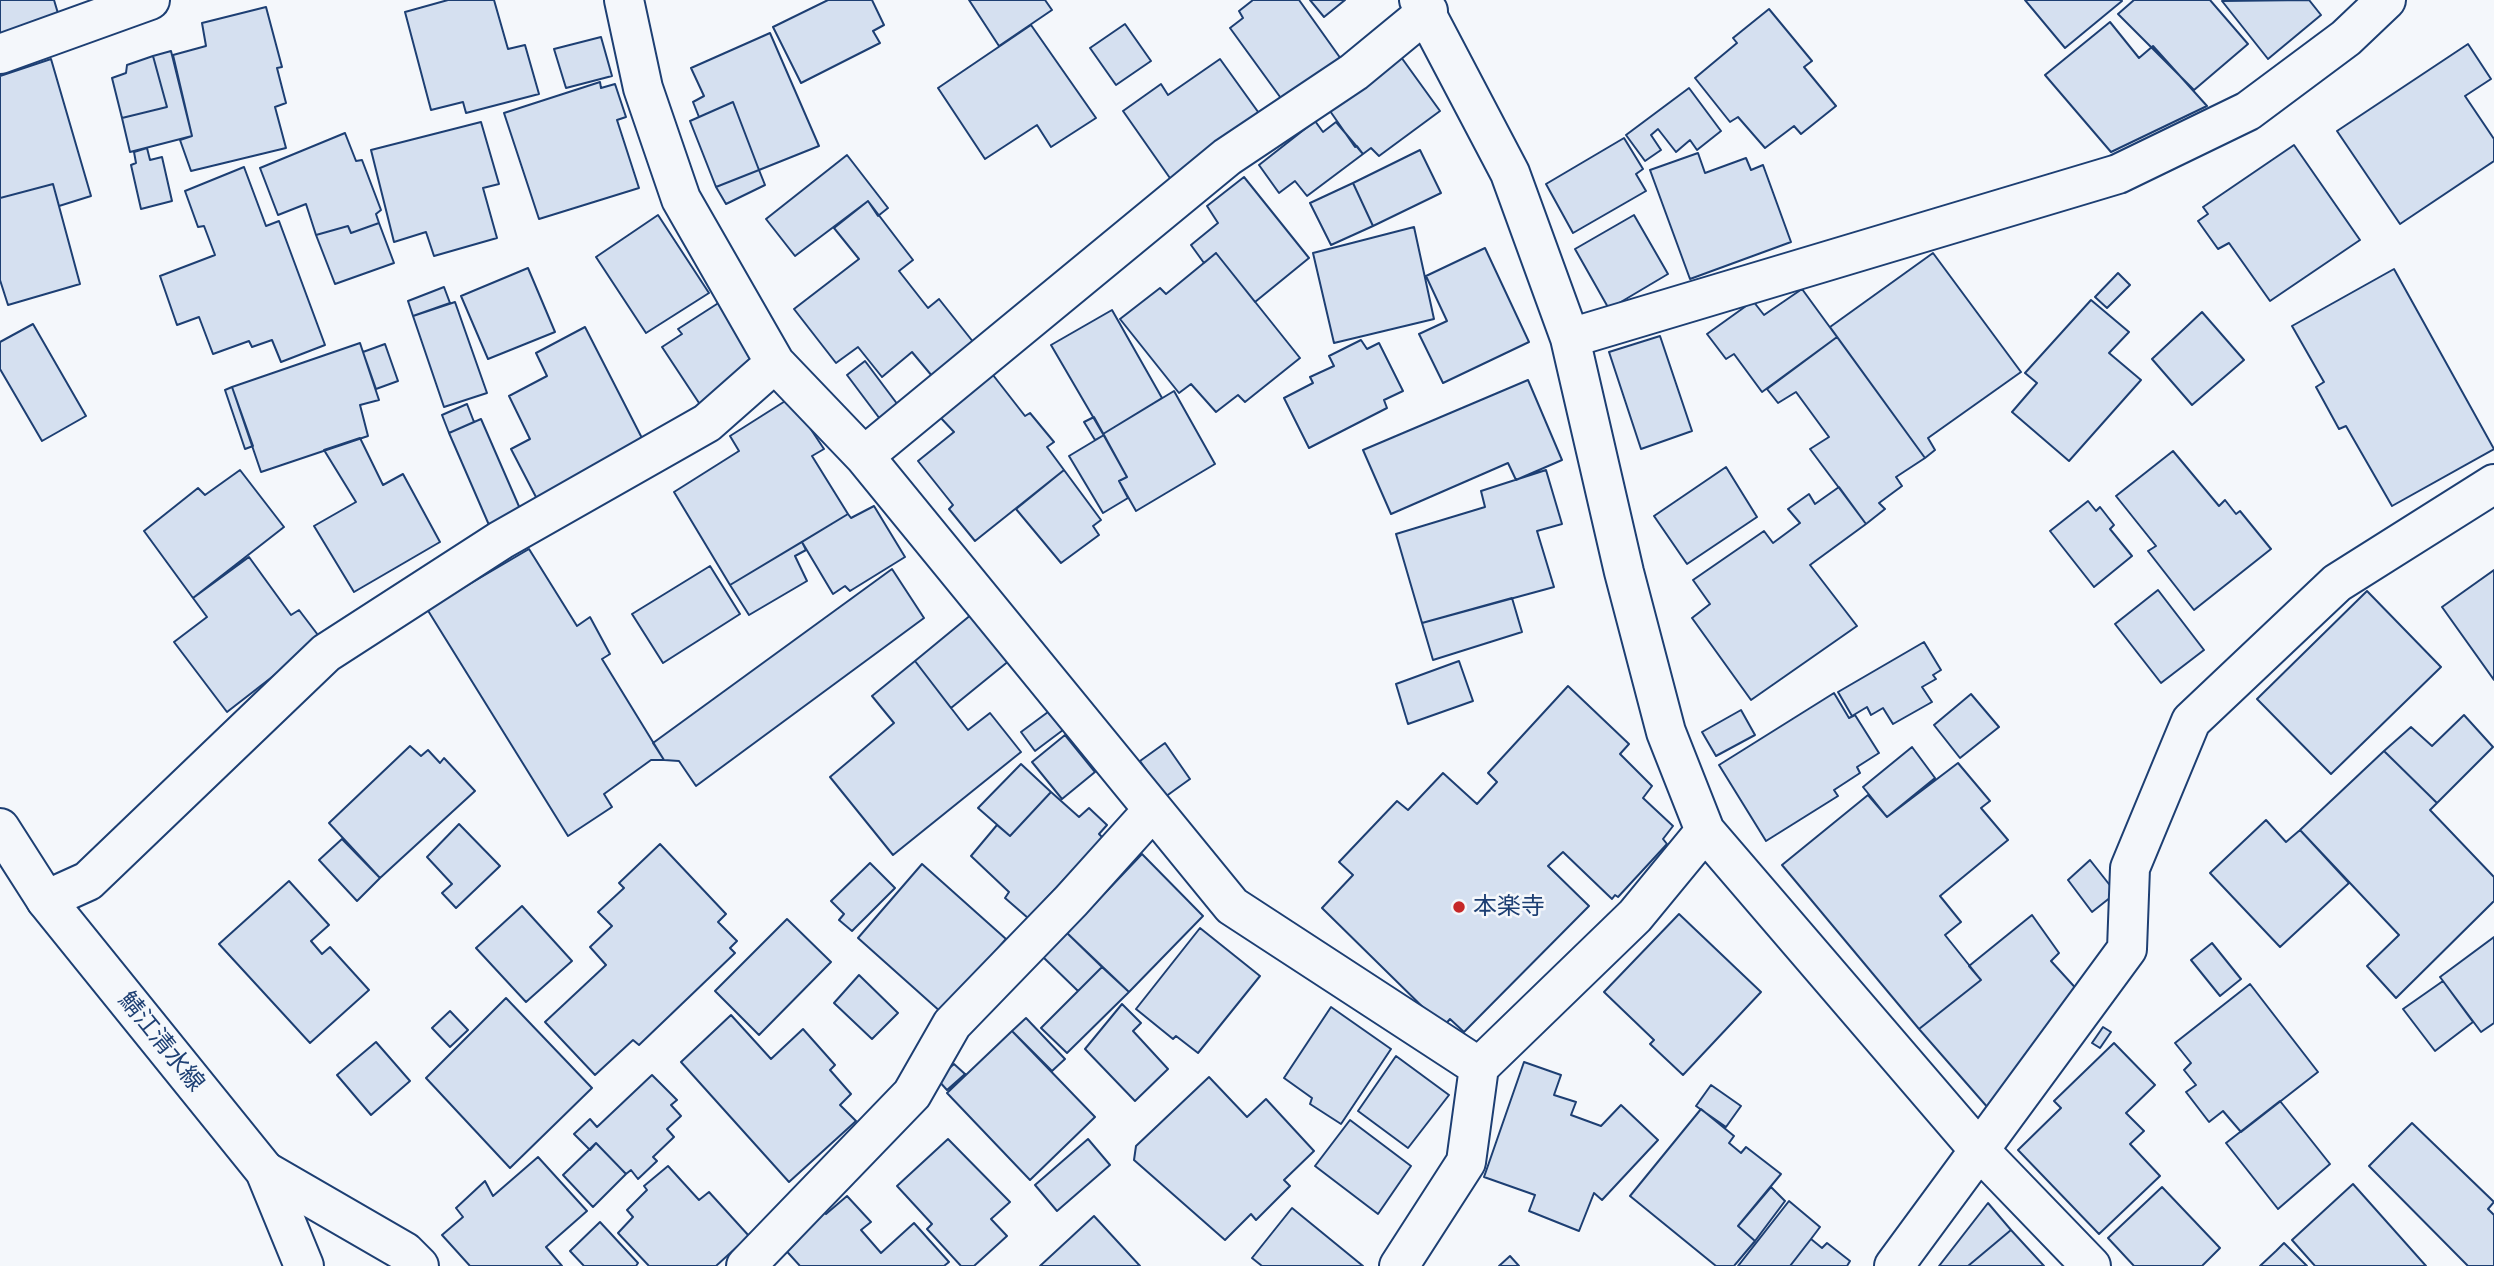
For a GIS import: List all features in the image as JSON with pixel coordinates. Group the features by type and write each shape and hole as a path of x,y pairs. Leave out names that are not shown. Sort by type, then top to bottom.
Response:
{"street":[{"path":"0,54 150,0"},
{"path":"624,0 643,88 681,199 775,363 864,456 1232,906 1479,1067"},
{"path":"1570,338 2119,174 2248,111 2346,38 2386,0"},
{"path":"864,456 1227,157 1354,72 1424,6 1510,173 1570,338 1624,572 1666,732 1706,831 1980,1151 2091,1266"},
{"path":"46,900 88,881 326,653 501,540 707,423 775,363"},
{"path":"1894,1266 2127,949 2130,868 2190,721 2337,583 2494,484"},
{"path":"746,1266 912,1094 951,1024 1071,901 1153,810"},
{"name":"鯖江清水線","path":"0,828 46,900 265,1171 304,1266"},
{"path":"1399,1266 1466,1162 1479,1067 1635,916 1706,831"},
{"path":"265,1171 405,1252 419,1266"}],"building":[{"path":"0,0 54,0 60,20 0,38"},
{"path":"448,0 494,0 508,49 525,45 539,94 466,113 463,102 431,110 405,12"},
{"path":"828,0 872,0 884,25 873,31 880,43 801,83 773,27"},
{"path":"969,0 1045,0 1052,10 999,46"},
{"path":"1253,0 1299,0 1341,59 1283,101 1230,28 1243,18 1239,11"},
{"path":"1310,0 1345,0 1324,17"},
{"path":"2025,0 2121,0 2122,1 2065,48"},
{"path":"2134,0 2210,0 2248,44 2194,90 2118,14"},
{"path":"2309,0 2321,15 2268,59 2222,1"},
{"path":"266,7 282,67 277,68 286,103 275,107 286,148 191,171 180,140 192,136 173,55 206,46 202,23"},
{"path":"1769,9 1812,61 1804,67 1836,106 1801,134 1794,126 1765,148 1738,117 1730,122 1695,78 1737,43 1733,38"},
{"path":"2110,22 2139,58 2153,46 2207,106 2111,152 2045,75"},
{"path":"1125,24 1151,61 1116,85 1090,48"},
{"path":"1031,25 1096,118 1051,147 1037,125 985,159 938,88"},
{"path":"770,33 819,146 759,170 733,102 699,117 693,102 704,96 691,68"},
{"path":"601,37 612,76 566,88 554,49"},
{"path":"2468,44 2491,79 2465,96 2494,139 2494,161 2400,224 2337,131"},
{"path":"171,51 192,136 130,152 122,118 167,107 153,56"},
{"path":"153,56 167,107 122,118 112,78 126,73 127,65"},
{"path":"1401,57 1440,111 1379,156 1371,148 1363,154 1330,111"},
{"path":"51,59 91,196 59,206 53,184 0,198 0,76"},
{"path":"1220,59 1261,116 1172,181 1123,111 1161,84 1168,95"},
{"path":"600,82 601,88 615,84 626,117 617,120 639,188 539,219 504,113"},
{"path":"1689,88 1721,131 1697,150 1690,140 1676,152 1658,129 1651,135 1661,150 1645,161 1626,135"},
{"path":"733,102 759,170 716,187 690,121"},
{"path":"1315,121 1323,132 1336,122 1363,154 1307,196 1295,181 1279,193 1259,165"},
{"path":"481,122 499,184 483,188 497,238 434,256 426,232 394,242 371,150"},
{"path":"345,133 356,161 362,160 381,210 376,214 379,223 351,233 348,226 316,235 306,204 278,215 260,168"},
{"path":"1624,138 1643,169 1636,174 1646,191 1573,233 1546,184"},
{"path":"2294,145 2360,240 2270,301 2229,243 2218,249 2198,221 2208,214 2203,207"},
{"path":"147,148 150,160 162,157 172,201 141,209 131,165 136,163 134,152"},
{"path":"1420,150 1441,193 1373,226 1353,183"},
{"path":"1698,153 1705,173 1746,158 1751,170 1763,165 1791,242 1690,279 1650,170"},
{"path":"847,155 888,208 878,216 868,201 795,256 766,219"},
{"path":"244,167 266,226 279,221 325,345 281,362 272,340 252,347 249,341 213,354 199,317 177,325 160,276 215,255 204,226 198,227 185,191"},
{"path":"759,170 765,185 726,204 716,187"},
{"path":"1244,177 1309,258 1255,302 1216,253 1204,263 1191,245 1218,223 1207,206"},
{"path":"1353,183 1373,226 1331,245 1310,203"},
{"path":"53,184 80,284 8,305 0,280 0,198"},
{"path":"868,201 913,260 899,271 928,308 939,299 974,343 932,376 912,352 882,377 858,347 836,363 794,309 859,259 834,228"},
{"path":"658,215 709,293 646,333 596,257"},
{"path":"1634,215 1668,274 1609,309 1575,249"},
{"path":"379,223 394,263 335,284 316,235 348,226 351,233"},
{"path":"1414,227 1434,319 1334,343 1313,253"},
{"path":"1485,248 1529,342 1443,383 1419,334 1447,321 1426,276"},
{"path":"1216,253 1300,358 1245,402 1238,395 1216,412 1191,384 1179,393 1120,319 1160,288 1166,294"},
{"path":"1933,253 2021,372 1928,438 1935,450 1925,458 1830,327"},
{"path":"528,268 555,332 488,359 461,296"},
{"path":"2394,269 2494,449 2392,506 2346,426 2339,429 2316,387 2324,382 2292,326"},
{"path":"2118,273 2130,285 2107,308 2095,297"},
{"path":"444,287 450,303 413,316 408,301"},
{"path":"1802,289 1837,337 1762,392 1734,354 1726,359 1707,334 1753,301 1764,315"},
{"path":"2091,300 2129,332 2109,353 2141,380 2069,461 2012,412 2037,383 2025,373"},
{"path":"455,302 487,393 444,407 413,316"},
{"path":"720,302 764,369 703,409 662,347 682,334 678,329"},
{"path":"1112,310 1162,398 1103,434 1051,345"},
{"path":"2202,312 2244,360 2192,405 2152,359"},
{"path":"33,324 86,416 42,441 0,369 0,342"},
{"path":"585,327 644,442 537,499 511,449 530,439 509,396 547,376 536,353"},
{"path":"1660,336 1692,431 1641,449 1609,352"},
{"path":"1837,337 1925,458 1896,477 1902,486 1879,503 1885,509 1866,524 1810,449 1829,437 1796,392 1778,403 1767,389"},
{"path":"1361,340 1367,349 1379,343 1403,391 1384,400 1387,408 1309,448 1284,398 1313,383 1310,377 1334,366 1329,356"},
{"path":"360,343 379,400 360,405 368,436 261,472 232,387"},
{"path":"385,344 398,381 376,389 363,352"},
{"path":"865,361 898,405 880,419 847,375"},
{"path":"993,375 1025,416 1030,413 1054,442 1047,447 1064,470 975,541 949,509 953,505 918,461 954,432 940,417"},
{"path":"1528,380 1562,460 1516,480 1508,463 1391,514 1363,450"},
{"path":"232,387 253,446 245,449 225,390"},
{"path":"1174,391 1215,464 1136,511 1119,481 1127,477 1103,434"},
{"path":"790,398 824,449 812,456 848,514 730,585 674,492 739,451 730,436"},
{"path":"467,404 474,422 449,433 442,415"},
{"path":"1094,417 1104,435 1095,440 1084,422"},
{"path":"481,419 521,511 489,525 449,433"},
{"path":"1104,435 1127,477 1119,481 1128,498 1103,513 1069,456"},
{"path":"360,438 383,485 403,474 440,542 354,592 314,526 356,502 324,450"},
{"path":"2173,451 2219,506 2225,500 2236,514 2240,511 2271,549 2194,610 2148,551 2156,546 2116,496"},
{"path":"1726,467 1757,517 1687,564 1654,516"},
{"path":"240,470 284,527 193,598 144,531 198,488 205,495"},
{"path":"1064,470 1101,520 1093,526 1099,535 1061,563 1016,509"},
{"path":"1546,470 1562,524 1537,531 1554,587 1422,623 1396,534 1485,507 1481,491"},
{"path":"1839,487 1866,524 1810,565 1857,626 1751,700 1692,618 1710,604 1693,580 1764,531 1773,543 1800,523 1788,509 1809,494 1815,504"},
{"path":"2088,501 2096,511 2100,507 2114,525 2110,529 2132,556 2094,587 2050,531"},
{"path":"874,506 905,557 850,591 845,586 833,594 802,542 848,514 851,518"},
{"path":"802,542 806,550 795,556 807,581 749,615 730,585"},
{"path":"529,549 577,626 590,617 610,654 602,659 664,760 651,760 604,794 612,807 568,836 427,609"},
{"path":"249,557 291,615 299,610 321,639 227,712 174,642 207,617 193,598"},
{"path":"710,566 740,614 663,663 632,614"},
{"path":"892,569 924,618 696,786 679,761 664,760 653,743"},
{"path":"2494,570 2494,680 2442,607"},
{"path":"2158,590 2204,650 2161,683 2115,624"},
{"path":"2367,591 2441,667 2331,774 2257,699"},
{"path":"1512,598 1522,632 1433,660 1422,623"},
{"path":"972,614 1010,660 951,708 915,661"},
{"path":"1924,642 1941,670 1933,675 1936,679 1922,687 1932,702 1893,724 1883,708 1871,715 1867,707 1852,716 1838,692"},
{"path":"915,661 968,730 990,713 1021,752 893,855 830,777 894,723 872,696"},
{"path":"1459,661 1473,701 1408,724 1396,684"},
{"path":"1568,686 1629,744 1620,754 1652,786 1643,798 1673,826 1663,839 1667,844 1618,897 1615,895 1612,899 1563,852 1548,866 1589,906 1464,1032 1450,1019 1443,1027 1322,908 1353,875 1339,862 1397,801 1408,810 1443,773 1477,804 1497,782 1488,773"},
{"path":"1834,693 1849,718 1855,715 1879,753 1857,767 1860,773 1834,790 1838,796 1766,841 1719,765"},
{"path":"1971,694 1999,727 1960,758 1934,725"},
{"path":"1741,710 1755,735 1716,756 1702,732"},
{"path":"1048,712 1063,730 1035,751 1021,732"},
{"path":"2464,715 2493,747 2437,803 2384,751 2411,727 2432,746"},
{"path":"1065,735 1095,772 1062,799 1032,762"},
{"path":"1165,743 1190,779 1165,797 1140,761"},
{"path":"410,746 421,756 428,750 440,763 444,758 475,791 380,878 329,823"},
{"path":"1912,747 1935,778 1887,817 1863,787"},
{"path":"2384,751 2437,803 2430,810 2494,877 2494,901 2396,998 2367,966 2399,935 2300,830"},
{"path":"1958,763 1990,801 1981,808 2008,840 1940,896 1961,922 1945,935 1981,980 1919,1029 1782,865 1868,795 1887,817"},
{"path":"1021,764 1051,792 1010,836 978,808"},
{"path":"1051,792 1079,817 1089,808 1107,825 1099,834 1103,838 1028,918 1005,898 1009,892 971,856 997,825 1010,836"},
{"path":"2266,820 2286,842 2300,830 2349,883 2280,947 2210,873"},
{"path":"459,824 500,866 456,908 442,893 452,884 427,857"},
{"path":"342,839 380,878 357,901 319,860"},
{"path":"660,844 726,914 718,922 737,941 730,948 735,953 639,1045 633,1040 595,1075 545,1022 606,965 590,947 612,926 598,912 624,888 619,883"},
{"path":"1142,854 1203,916 1129,992 1067,933"},
{"path":"2090,860 2116,893 2092,912 2068,880"},
{"path":"870,863 895,888 852,931 839,920 844,914 831,901"},
{"path":"922,864 1006,939 942,1013 858,938"},
{"path":"289,881 329,925 311,941 322,954 330,947 369,990 310,1043 219,944"},
{"path":"522,906 572,961 526,1002 476,948"},
{"path":"1679,914 1761,992 1683,1075 1650,1044 1654,1040 1604,992"},
{"path":"2032,915 2059,953 2051,961 2081,994 1989,1109 1919,1029 1981,980 1969,966"},
{"path":"787,919 831,962 759,1035 715,991"},
{"path":"1200,928 1260,976 1198,1053 1176,1036 1173,1039 1136,1009"},
{"path":"1067,933 1102,967 1078,991 1043,957"},
{"path":"2494,937 2494,1023 2481,1032 2440,977"},
{"path":"2212,943 2241,979 2220,996 2191,960"},
{"path":"1102,967 1129,992 1067,1053 1041,1028"},
{"path":"859,975 898,1013 872,1039 834,1003"},
{"path":"2443,981 2473,1022 2435,1051 2403,1009"},
{"path":"2250,984 2318,1072 2241,1132 2223,1111 2209,1122 2186,1092 2196,1085 2184,1070 2191,1063 2175,1043"},
{"path":"506,998 592,1088 510,1168 426,1078"},
{"path":"1122,1004 1141,1023 1133,1031 1168,1069 1135,1101 1085,1049"},
{"path":"1331,1007 1391,1049 1341,1124 1310,1104 1312,1098 1284,1078"},
{"path":"450,1011 468,1030 450,1047 432,1028"},
{"path":"731,1015 771,1059 803,1029 835,1065 830,1070 851,1094 840,1105 856,1121 789,1182 681,1062"},
{"path":"1026,1018 1065,1059 1052,1071 1012,1031"},
{"path":"2103,1027 2111,1032 2100,1048 2092,1043"},
{"path":"1012,1031 1095,1117 1030,1180 947,1093"},
{"path":"376,1042 410,1081 371,1115 337,1075"},
{"path":"2114,1043 2155,1085 2126,1113 2144,1131 2130,1144 2160,1176 2099,1234 2018,1150 2061,1108 2054,1101"},
{"path":"1396,1056 1449,1095 1408,1148 1358,1111"},
{"path":"1524,1062 1561,1075 1554,1095 1576,1102 1571,1115 1601,1126 1621,1105 1658,1140 1602,1200 1594,1193 1579,1231 1529,1211 1535,1195 1484,1177"},
{"path":"954,1064 965,1074 947,1090 937,1079"},
{"path":"652,1075 677,1100 671,1105 681,1116 667,1129 674,1137 653,1157 657,1161 638,1179 631,1170 626,1174 596,1143 590,1150 574,1134 590,1119 597,1127"},
{"path":"1209,1077 1247,1117 1266,1099 1314,1151 1284,1180 1290,1186 1256,1220 1251,1214 1225,1240 1134,1160 1136,1146"},
{"path":"1711,1085 1741,1106 1726,1127 1696,1106"},
{"path":"2280,1101 2330,1164 2278,1209 2226,1143"},
{"path":"1701,1109 1734,1136 1729,1143 1741,1153 1746,1147 1781,1174 1738,1226 1755,1241 1734,1266 1716,1266 1630,1196"},
{"path":"1350,1120 1411,1166 1378,1214 1315,1166"},
{"path":"2412,1123 2494,1202 2488,1209 2494,1215 2494,1266 2468,1266 2369,1166"},
{"path":"948,1139 1010,1202 991,1219 1007,1236 974,1266 961,1266 927,1229 932,1224 897,1186"},
{"path":"1088,1139 1110,1165 1057,1211 1035,1185"},
{"path":"596,1143 626,1174 593,1207 563,1175"},
{"path":"538,1157 587,1211 546,1247 562,1266 470,1266 442,1235 463,1217 456,1208 485,1181 493,1196"},
{"path":"668,1166 699,1200 709,1192 749,1236 716,1266 649,1266 618,1233 633,1217 627,1210 647,1190 644,1186"},
{"path":"2353,1184 2426,1266 2315,1266 2292,1240"},
{"path":"1771,1187 1785,1201 1755,1241 1738,1226"},
{"path":"2162,1187 2220,1248 2202,1266 2134,1266 2108,1238"},
{"path":"847,1196 871,1222 861,1230 881,1253 914,1223 949,1262 944,1266 800,1266 781,1245 820,1209 826,1214"},
{"path":"1789,1201 1820,1227 1790,1266 1738,1266"},
{"path":"1988,1203 2011,1230 1968,1266 1939,1266"},
{"path":"1292,1208 1363,1266 1262,1266 1252,1258"},
{"path":"1094,1216 1140,1266 1040,1266"},
{"path":"600,1222 638,1263 636,1266 584,1266 570,1251"},
{"path":"2011,1230 2044,1266 1968,1266"},
{"path":"1811,1239 1822,1248 1827,1243 1850,1261 1847,1266 1790,1266"},
{"path":"2284,1243 2307,1266 2260,1266 2276,1251"},
{"path":"1510,1256 1519,1266 1499,1266"}],"place":[{"name":"本楽寺","path":"1459,907"}]}
